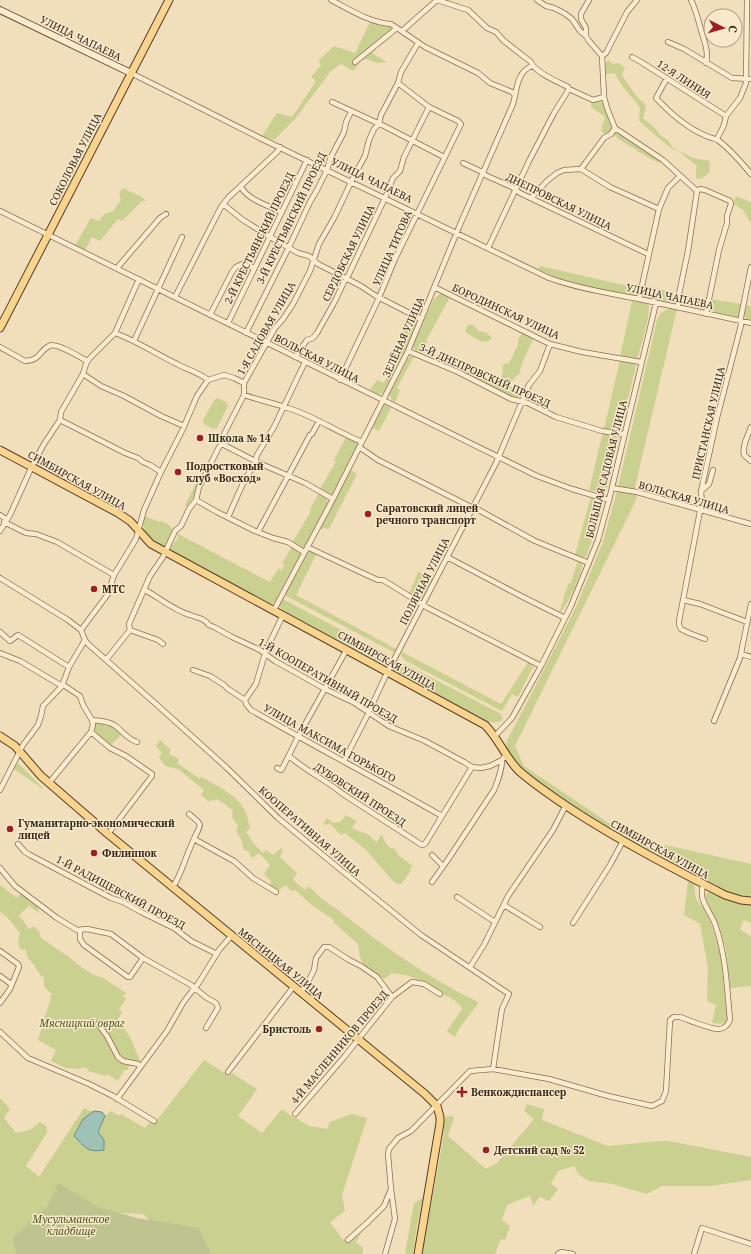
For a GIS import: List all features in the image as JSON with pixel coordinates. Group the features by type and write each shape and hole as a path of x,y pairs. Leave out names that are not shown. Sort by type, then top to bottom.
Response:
{"main road":[{"name":"СОКОЛОВАЯ УЛИЦА","path":"0,328 169,0"},
{"name":"СИМБИРСКАЯ УЛИЦА","path":"0,450 118,513 130,521 151,544 485,725 495,736 504,758 519,771 566,806 623,841 725,895 741,900 751,901"},
{"name":"МЯСНИЦКАЯ УЛИЦА","path":"0,736 12,743 49,784 108,834 300,992 359,1038 426,1094 437,1106"},
{"path":"418,1254 440,1123 437,1106"}],"street":[{"path":"331,0 367,17 391,24 418,43 478,73 490,82 512,92 515,95"},
{"path":"402,31 437,0 468,10 487,28 496,32 504,41 531,62 532,66 542,74 568,87 569,90 593,100 604,97"},
{"path":"537,0 546,6 564,13 572,19 580,31 586,36 602,56 604,97 606,108 615,128 662,160 696,191"},
{"path":"586,36 586,28 581,19 581,14 589,0"},
{"path":"602,56 606,53 627,12 637,0"},
{"path":"691,0 697,12 701,30 706,42 708,56 706,63"},
{"path":"717,139 724,125 726,116 740,98 749,79 747,0"},
{"name":"УЛИЦА ЧАПАЕВА","path":"0,10 456,233 563,283 596,292 639,299 751,323"},
{"path":"355,62 397,28"},
{"path":"668,42 732,78 749,79"},
{"name":"1-Я САДОВАЯ УЛИЦА","path":"106,660 130,630 129,624 150,576 166,552 175,531 181,526 189,508 196,500 199,487 219,447 222,444 222,438 244,395 244,383 275,328 293,304 314,260 314,255 319,244 334,218 365,156 369,140 374,129 379,124 381,115 398,83 401,72 418,43"},
{"name":"12-Я ЛИНИЯ","path":"632,57 668,78 726,116"},
{"name":"ЗЕЛЁНАЯ УЛИЦА","path":"274,610 333,499 408,351 456,233 513,104 522,73 528,67 532,66"},
{"path":"668,78 656,98 671,114 689,127 705,136 717,139 751,174"},
{"path":"398,83 429,107"},
{"path":"488,248 529,161 554,113 569,90"},
{"path":"332,102 379,124 444,158"},
{"name":"УЛИЦА ТИТОВА","path":"340,380 379,298 395,259 461,124 458,121 429,107"},
{"name":"СЕРДОБСКАЯ УЛИЦА","path":"295,357 307,340 313,338 317,333 335,301 392,185 393,178 400,171 404,157 413,142 429,107"},
{"name":"3-Й КРЕСТЬЯНСКИЙ ПРОЕЗД","path":"246,333 327,170 330,159 344,132 346,122 351,112"},
{"path":"581,169 604,138 611,134 615,128"},
{"path":"175,297 223,204 278,151 280,147"},
{"name":"2-Й КРЕСТЬЯНСКИЙ ПРОЕЗД","path":"228,323 307,160"},
{"name":"ДНЕПРОВСКАЯ УЛИЦА","path":"462,163 648,254"},
{"path":"531,198 557,173 564,170 581,169 619,191 631,195 659,209"},
{"path":"639,299 659,209 668,188 680,176"},
{"path":"241,187 254,198 282,212"},
{"path":"696,191 700,189 709,191 730,201 727,223 719,250 706,314"},
{"path":"678,307 679,294 688,251 696,191"},
{"path":"223,204 243,220 298,253 310,256 318,264 361,286 379,298 421,319"},
{"name":"ВОЛЬСКАЯ УЛИЦА","path":"0,211 537,476 572,489 609,500"},
{"path":"117,268 160,218 166,214"},
{"path":"134,341 182,237"},
{"path":"210,315 236,267 242,264 254,268"},
{"name":"ПРИСТАНСКАЯ УЛИЦА","path":"705,639 682,629 678,625 702,503 701,491 717,418 741,325 751,267"},
{"path":"0,531 10,515 32,466 60,420 61,412 83,374 87,361 115,333 139,279"},
{"name":"БОРОДИНСКАЯ УЛИЦА","path":"434,287 550,344 582,352 641,362"},
{"name":"БОЛЬШАЯ САДОВАЯ УЛИЦА","path":"495,736 512,718 541,666 565,618 598,540 612,488 656,303"},
{"path":"115,333 134,341 208,380"},
{"name":"ПОЛЯРНАЯ УЛИЦА","path":"344,761 499,456 529,385 544,363 550,344"},
{"path":"0,347 25,361 28,361 38,358 49,346 53,345 87,361"},
{"name":"3-Й ДНЕПРОВСКИЙ ПРОЕЗД","path":"408,351 458,372 511,399 523,402 556,417 602,431 624,434"},
{"path":"228,517 256,461 257,455 274,427 305,362"},
{"path":"83,374 102,386 184,426"},
{"path":"110,588 114,575 136,539 144,510 197,396 208,380 224,375 244,383"},
{"path":"244,395 283,406 319,421 362,442"},
{"path":"60,420 138,458 161,472"},
{"path":"258,532 319,421"},
{"path":"751,427 745,441 743,451 744,455 751,461"},
{"path":"222,444 289,475 333,499"},
{"path":"359,447 378,460 472,507 534,541 589,563"},
{"path":"701,491 709,484 713,470"},
{"name":"ВОЛЬСКАЯ УЛИЦА","path":"612,488 637,492 661,500 694,507 700,511 705,511 751,524"},
{"path":"196,500 258,532 288,542 378,580 383,580 405,592 407,596 423,605 541,666"},
{"path":"0,515 5,521 26,533 36,534 57,542 114,575"},
{"path":"447,557 565,618"},
{"path":"0,578 51,608 81,630 84,640 69,667 62,685 49,698 44,706 38,725 26,740 1,788"},
{"name":"1-Й КООПЕРАТИВНЫЙ ПРОЕЗД","path":"145,590 169,606 206,621 209,625 265,653 268,657 325,689 353,702 389,726 425,742 472,767"},
{"path":"81,630 108,594"},
{"path":"683,600 700,604 747,622"},
{"path":"714,721 741,654 751,604"},
{"path":"245,700 256,684 265,653 283,615"},
{"path":"130,630 158,640 163,644"},
{"path":"0,632 10,641 18,635 69,667"},
{"name":"КООПЕРАТИВНАЯ УЛИЦА","path":"84,640 221,763 278,818 421,935 509,994 502,1009 493,1069"},
{"path":"277,768 282,769 298,737 347,650"},
{"path":"0,653 20,661 80,696 83,705 92,720 93,725 90,732 49,784"},
{"path":"741,654 751,657"},
{"name":"УЛИЦА МАКСИМА ГОРЬКОГО","path":"193,670 210,676 224,685 228,690 245,700 246,704 251,710 442,816"},
{"path":"92,720 114,725 130,739 137,742"},
{"path":"90,732 110,748 145,768 152,774 108,834"},
{"name":"ДУБОВСКИЙ ПРОЕЗД","path":"289,756 312,774 331,784 343,794 422,845 425,844 442,816"},
{"path":"442,816 472,767 481,768 490,766 504,758"},
{"path":"432,882 494,790 499,780 504,758"},
{"path":"470,967 508,896 553,830 566,806"},
{"path":"172,887 180,874 186,855 201,826 200,823 189,814"},
{"path":"194,839 234,861 253,878 276,892"},
{"path":"573,923 610,865 623,841"},
{"name":"1-Й РАДИЩЕВСКИЙ ПРОЕЗД","path":"18,844 30,855 111,898 123,902 174,928 191,941 217,954"},
{"path":"432,855 443,866"},
{"path":"0,868 15,886 57,918 80,930 111,934 143,958 195,988 216,1003 218,1008 206,1028"},
{"path":"385,1254 395,1218 391,1189 388,1154 389,1149 398,1138 411,1132 470,1071 493,1069 549,1079 608,1096 652,1106 662,1101 666,1091 670,1020 674,1017 680,1017 717,1029 724,1028 730,1020 723,951 716,925 703,902 701,891 704,884"},
{"path":"458,897 495,922"},
{"path":"504,905 540,927"},
{"path":"80,930 80,939 84,945 128,977 143,958"},
{"path":"116,1099 167,1031 183,1003 232,935"},
{"path":"300,992 306,986 314,970 316,958 324,948 328,947 377,977 392,997"},
{"path":"0,951 18,964 19,968 0,1003"},
{"path":"0,976 11,984"},
{"name":"4-Й МАСЛЕННИКОВ ПРОЕЗД","path":"295,1114 392,997 412,982 424,984 440,994"},
{"path":"228,1072 294,986"},
{"path":"98,1024 107,1036 118,1057 123,1062 138,1064 140,1066"},
{"path":"0,1032 28,1058 88,1084 154,1121"},
{"path":"348,1240 384,1206 391,1189"},
{"path":"694,1254 702,1228 751,1244"},
{"path":"559,1253 566,1252 573,1254"}],"green space":[{"path":"370,22 382,26 390,26 394,32 377,46 372,53 387,62 377,63 367,59 361,61 353,71 341,64 331,71 295,119 274,140 262,136 277,113 292,117 316,81 311,77 321,65 318,61 334,46 355,53"},
{"path":"608,60 613,64 619,63 625,68 622,75 637,97 644,103 646,108 643,118 656,129 661,136 668,140 672,147 693,158 710,161 709,173 702,178 696,179 697,166 679,151 671,148 639,121 640,108 637,103 620,83 615,73 606,74 605,64"},
{"path":"598,101 603,103 611,126 611,131 606,135 601,131 605,117 591,107 591,102"},
{"path":"616,132 625,136 660,160 660,162 659,163 648,157 616,137 614,134"},
{"path":"123,188 142,197 146,201 142,201 122,221 118,219 100,241 92,237 85,250 75,245 91,218 99,221 104,214 113,211 121,200 119,193"},
{"path":"736,196 751,202 751,223 743,210 733,203"},
{"path":"540,266 637,288 634,295 596,289 564,281 538,269"},
{"path":"643,285 674,292 675,303 644,297 642,294"},
{"path":"441,293 450,297 427,339 422,356 416,352 413,347 433,300"},
{"path":"681,294 707,299 704,309 681,304"},
{"path":"709,299 742,304 739,316 709,310"},
{"path":"632,301 646,303 649,306 648,319 638,357 634,360 620,357"},
{"path":"745,305 751,306 751,320 743,317"},
{"path":"668,309 677,309 634,491 637,498 515,746 524,766 622,832 660,853 665,845 751,864 751,897 727,892 660,857 594,819 528,774 512,759 507,752 506,746 507,741 576,607 603,542 618,487 657,320 661,313"},
{"path":"410,316 416,319 416,325 414,333 398,367 383,393 379,394 370,390 377,380 384,383 402,349 400,346 405,337 400,335"},
{"path":"468,325 473,325 479,331 487,333 492,338 487,342 476,339 465,330"},
{"path":"522,334 533,339 522,364 520,373 514,378 510,386 519,392 519,397 513,397 506,394 451,367 460,364 465,365 488,378 501,383 502,368 504,364 509,363 518,345 518,339"},
{"path":"414,356 397,388 400,390 395,402 389,394 408,358"},
{"path":"620,360 634,363 636,365 621,428 617,431 604,429"},
{"path":"218,398 226,402 228,406 217,428 213,429 204,424 203,420 215,399"},
{"path":"385,405 391,408 379,431 372,428 382,407"},
{"path":"603,432 615,434 619,437 607,490 599,492 589,490"},
{"path":"346,437 354,440 357,445 332,494 328,495 320,489 336,462 334,460"},
{"path":"351,470 357,474 329,529 320,529"},
{"path":"201,474 202,476 194,496 187,507 185,505"},
{"path":"319,493 326,497 328,502 303,550 292,543 311,511 310,509"},
{"path":"591,496 601,504 602,508 587,555 585,557 575,555"},
{"path":"144,516 169,525 174,531 165,547 152,539 145,531 143,522"},
{"path":"177,532 180,535 270,582 278,569 282,570 285,565 282,564 292,546 301,553 274,603 270,604 171,550 171,547 178,538"},
{"path":"309,551 317,553 296,595 398,650 395,653 286,596 286,592"},
{"path":"578,560 582,562 582,566 578,580 571,596 560,613 563,598 569,583 571,583"},
{"path":"418,572 433,579 423,599 420,601 409,594"},
{"path":"283,599 390,656 392,661 387,668 282,611 279,606"},
{"path":"402,652 501,704 529,661 533,667 518,697 512,694 502,711 406,661 401,656"},
{"path":"399,663 405,664 501,714 503,720 499,722 486,721 393,671 393,667"},
{"path":"95,722 109,723 122,734 110,746 95,731"},
{"path":"160,740 171,750 169,754 179,759 177,763 199,778 202,777 221,788 238,801 246,813 250,828 246,832 255,845 263,853 266,850 273,855 281,848 283,850 280,857 297,873 293,880 305,890 309,886 321,898 391,950 442,983 478,1002 460,1027 455,1037 447,1031 462,1009 459,1004 422,981 409,976 392,973 384,979 365,966 362,962 358,944 333,922 334,920 313,906 295,890 291,891 286,885 279,890 270,886 271,881 264,874 270,865 259,853 252,858 248,851 244,850 242,841 236,831 238,826 232,817 233,811 216,799 209,802 201,795 204,790 178,769 165,766 159,757 162,753 156,746"},
{"path":"18,763 43,788 43,789 14,769"},
{"path":"346,815 357,821 352,828 369,835 377,842 382,834 388,846 395,849 398,855 413,866 401,884 397,884 393,881 366,850 345,833 341,835 329,823 325,826 324,822 327,818 333,823 340,822"},
{"path":"688,881 694,884 696,899 707,914 720,952 728,1019 721,1024 712,1023 716,1005 707,1001 708,968 700,924 684,915"},
{"name":"Мясницкий овраг","path":"0,885 17,898 21,893 38,907 39,913 29,906 19,915 29,929 33,926 39,931 41,938 77,964 126,993 123,996 126,999 119,1009 122,1012 118,1020 130,1037 141,1063 139,1066 129,1066 128,1070 124,1070 118,1081 107,1074 106,1076 88,1071 88,1069 82,1067 81,1069 66,1068 51,1061 56,1050 38,1040 52,994 44,987 44,978 28,959 26,950 20,949 18,942 20,933 8,918 0,912"},
{"path":"710,892 730,901 751,905 751,923 744,920 740,929 751,937 751,986 730,988 726,950 719,925 705,898 706,893"},
{"path":"204,1060 229,1076 232,1073 257,1089 238,1116 262,1133 282,1109 293,1118 296,1118 309,1126 327,1129 330,1122 352,1114 367,1118 342,1195 345,1211 330,1222 342,1239 351,1242 361,1232 356,1243 363,1247 363,1254 199,1254 155,1225 143,1214 121,1213 104,1214 14,1240 16,1254 0,1254 0,1098 10,1109 4,1118 16,1133 30,1130 40,1122 47,1127 46,1130 48,1131 26,1166 39,1177 84,1108 94,1111 83,1119 104,1140 98,1132 105,1116 111,1111 120,1116 121,1114 145,1128 150,1122 154,1124"},
{"path":"527,1104 544,1109 542,1120 608,1146 669,1141 751,1157 751,1180 711,1186 662,1186 647,1194 612,1184 589,1181 579,1175 574,1166 558,1171 551,1184 558,1189 549,1201 540,1197 533,1205 530,1196 507,1205 502,1220 510,1226 505,1240 501,1239 495,1254 422,1254 443,1140 445,1117 452,1116 454,1118 448,1136 486,1169 497,1163 534,1119 524,1111"},
{"name":"Мусульманское кладбище","path":"58,1183 98,1207 137,1218 199,1228 211,1254 16,1254 13,1238 48,1206"},
{"path":"423,1198 413,1254 405,1254 414,1203"}],"water":[{"path":"94,1111 102,1112 105,1116 98,1132 104,1140 104,1150 90,1150 74,1136 83,1119"}],"place":[{"name":"Школа № 14","path":"200,438"},
{"name":"Подростковый клуб «Восход»","path":"178,472"},
{"name":"Саратовский лицей речного транспорт","path":"368,514"},
{"name":"МТС","path":"94,589"},
{"name":"Гуманитарно-экономический лицей","path":"10,829"},
{"name":"Филиппок","path":"94,853"},
{"name":"Бристоль","path":"319,1029"},
{"name":"Венкождиспансер","path":"462,1092"},
{"name":"Детский сад № 52","path":"486,1150"}]}
